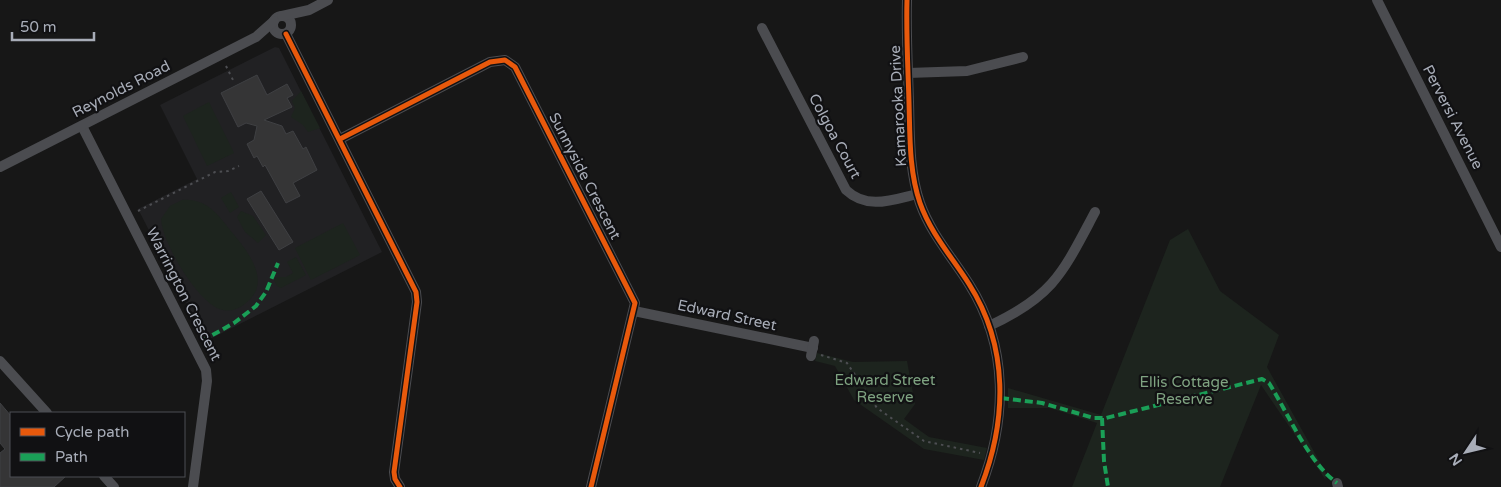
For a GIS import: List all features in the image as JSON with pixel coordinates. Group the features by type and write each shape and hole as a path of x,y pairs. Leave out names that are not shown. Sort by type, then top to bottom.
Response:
{"street":[{"path":"256,37 278,18 309,10 328,0"},
{"name":"Kamarooka Drive","path":"907,0 911,156 917,194 932,230 969,284 989,326 1000,371 1000,411 995,445 981,487"},
{"name":"Perversi Avenue","path":"1377,0 1501,247"},
{"path":"256,37 285,32 309,10"},
{"path":"278,18 290,21 285,32"},
{"path":"278,18 274,30 285,32"},
{"name":"Colgoa Court","path":"762,28 846,190 855,197 873,202 917,194"},
{"path":"285,32 417,295 394,472 395,479 400,487"},
{"name":"Reynolds Road","path":"0,167 256,37"},
{"path":"908,73 973,70 1023,57"},
{"name":"Sunnyside Crescent","path":"340,139 490,62 502,59 510,62 519,73 635,300 634,311 591,487"},
{"name":"Warrington Crescent","path":"82,126 206,370 207,381 193,487"},
{"path":"989,326 1028,306 1048,290 1069,260 1095,212"},
{"name":"Edward Street","path":"634,311 812,349"},
{"path":"0,361 46,412"},
{"path":"105,477 114,487"}],"path":[{"path":"226,66 234,82"},
{"path":"136,212 215,172 228,171 239,166"},
{"path":"812,349 847,363 877,408 924,442 980,453"}],"shaded area":[{"path":"275,47 279,48 382,252 206,341 138,209 197,179 160,105"}],"green space":[{"path":"301,91 320,128 308,132 303,125 291,117 295,108 292,101"},
{"path":"209,102 234,153 207,166 183,116"},
{"path":"231,192 239,207 230,213 221,198"},
{"path":"182,200 197,201 210,208 243,246 254,265 258,285 254,294 239,308 223,310 213,306 193,286 175,257 163,229 161,219 170,206"},
{"path":"241,211 253,216 266,235 258,243 245,232 237,217"},
{"path":"343,223 360,255 311,280 295,248"},
{"name":"Ellis Cottage Reserve","path":"1188,229 1220,291 1279,335 1267,367 1327,475 1325,479 1261,385 1220,487 1072,487 1097,423 1050,408 1008,408 1008,388 1101,415 1170,240"},
{"path":"296,257 306,275 281,288 277,286 274,280 276,277 286,277 293,273 287,262"},
{"name":"Edward Street Reserve","path":"817,353 853,362 907,361 915,404 904,419 929,437 987,448 984,460 924,449 854,400 835,366 815,361"}],"building":[{"path":"257,75 267,95 287,84 293,95 287,98 292,107 264,120 282,126 286,134 293,131 303,149 306,147 317,170 293,183 300,196 286,203 265,165 263,167 257,156 254,158 247,144 254,140 257,126 246,123 238,127 221,93"},
{"path":"261,191 293,242 279,250 247,199"},
{"path":"0,403 10,415 10,477 65,477 54,487 0,487 0,453 5,449 0,443"}],"marked path":[{"path":"202,341 234,323 256,306 266,292 278,263"},
{"path":"1001,398 1042,403 1094,418 1106,418 1262,379 1269,383 1299,436 1317,463 1337,483"},
{"path":"1102,418 1104,461 1108,487"}],"cycle path":[{"path":"907,0 910,140 916,191 930,225 969,284 982,308 997,358 1000,384 996,436 990,462 981,487"},
{"path":"286,34 416,292 417,302 394,472 395,479 400,487"},
{"path":"340,139 490,62 505,60 515,67 635,303 591,487"}]}
